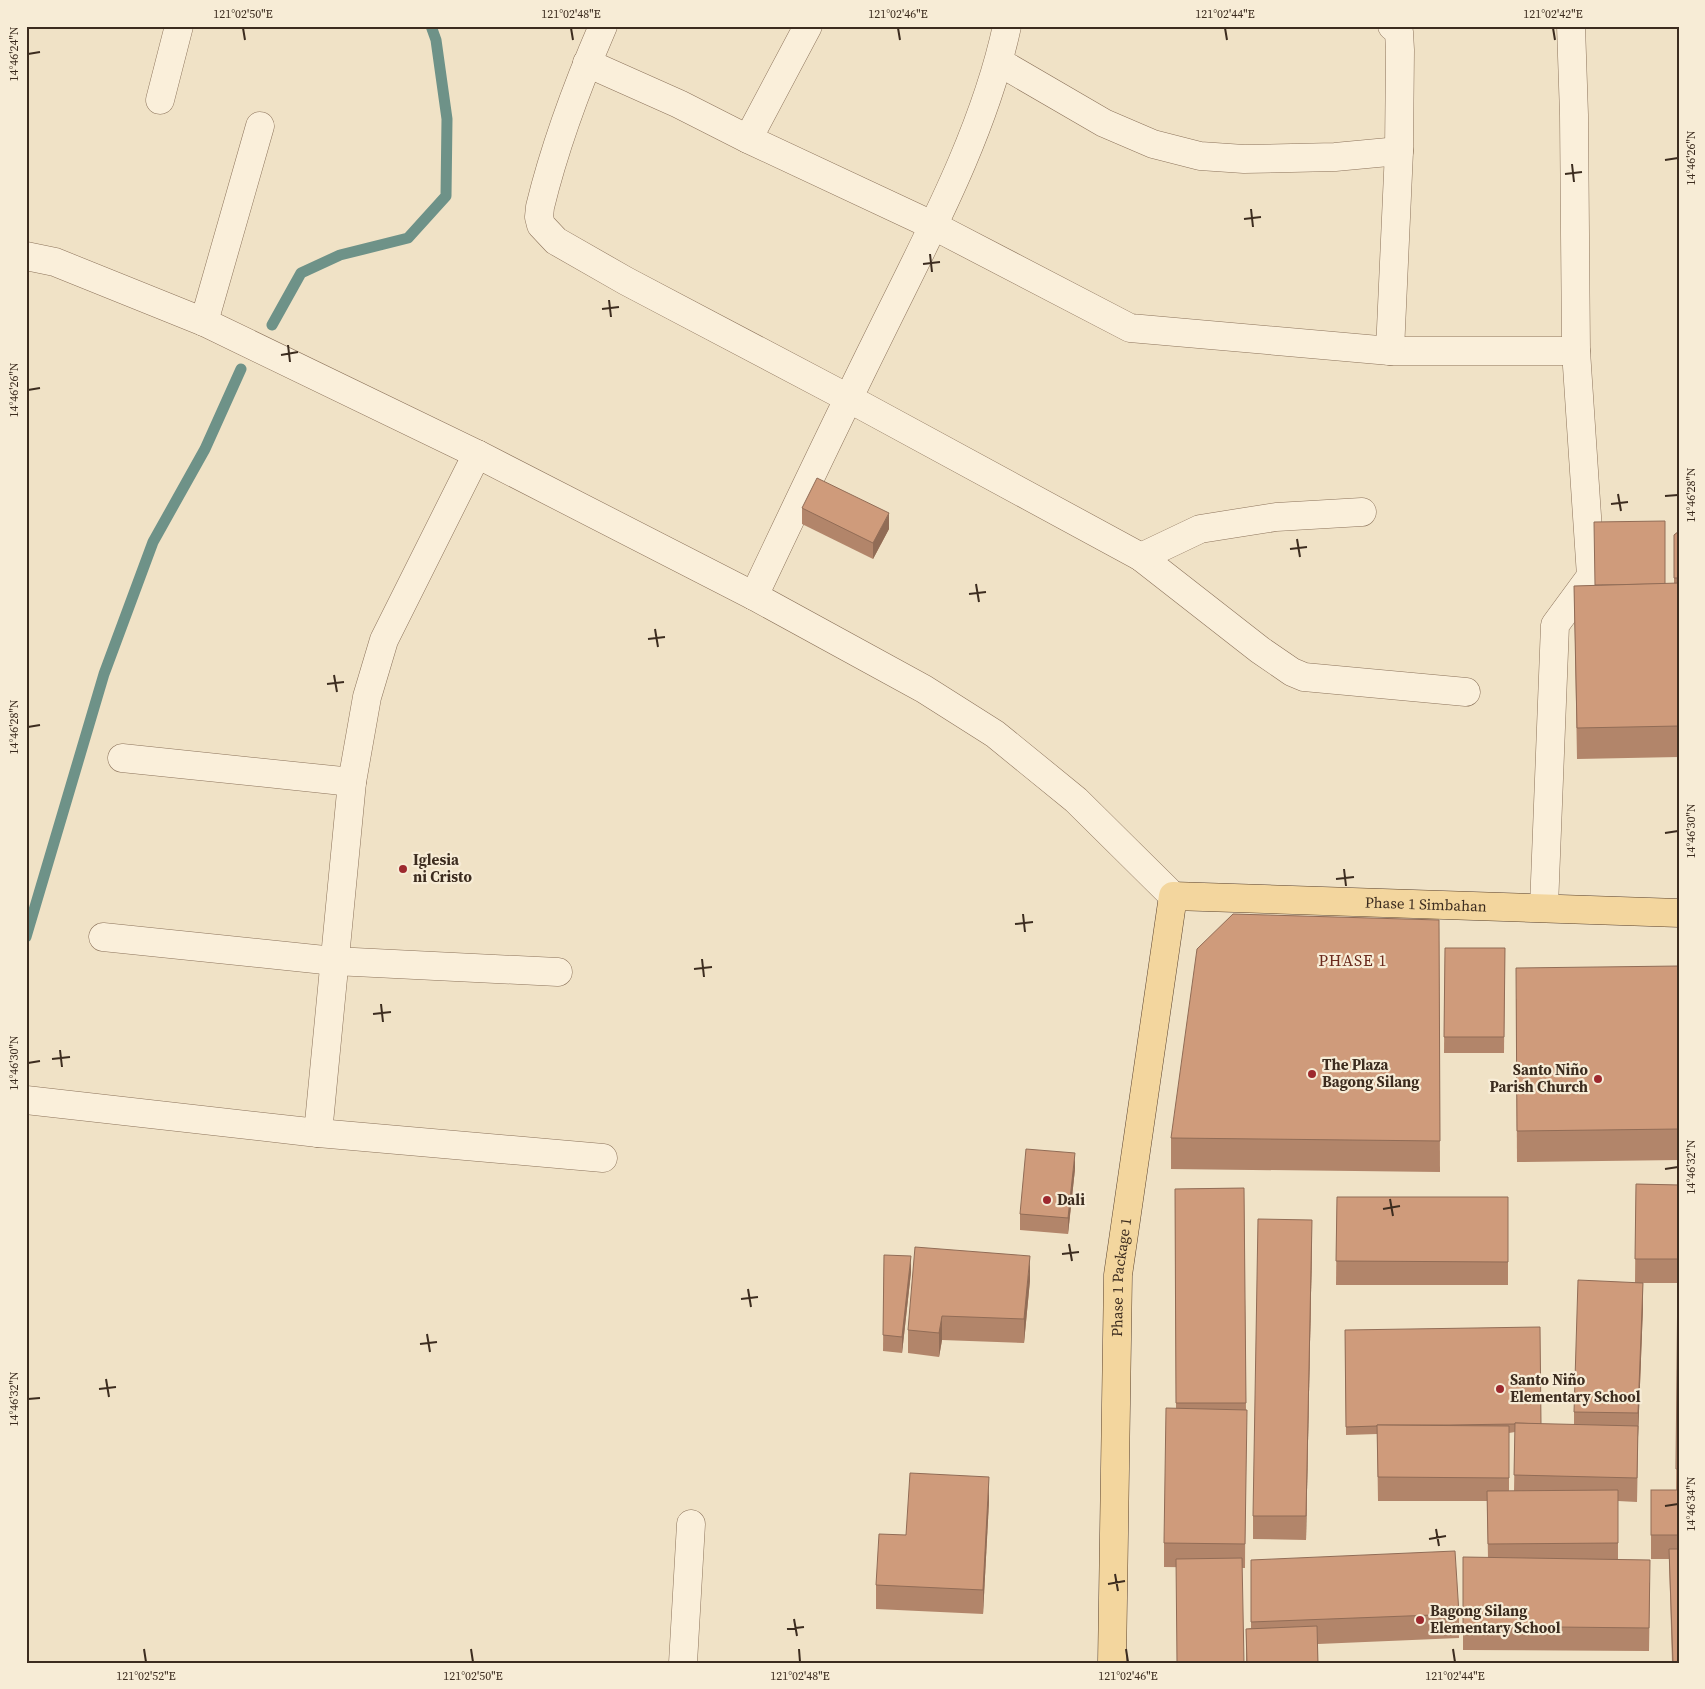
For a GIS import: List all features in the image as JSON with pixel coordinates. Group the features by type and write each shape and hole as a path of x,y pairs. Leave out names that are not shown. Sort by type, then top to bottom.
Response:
{"main road":[{"name":"Phase 1 Simbahan","path":"1173,896 1679,913"},
{"name":"Phase 1 Package 1","path":"1112,1663 1118,1275 1173,896"}],"street":[{"path":"160,100 179,26"},
{"path":"603,26 571,107 544,193 539,217 541,225 556,241 626,281 848,398 1140,557 1260,650 1292,672 1304,677 1466,692"},
{"path":"748,139 808,26"},
{"path":"754,596 848,398 934,226 979,119 999,62 1006,26"},
{"path":"1390,351 1399,152 1400,50 1399,32 1392,26"},
{"path":"1544,907 1555,625 1591,576 1576,351 1574,115 1571,26"},
{"path":"999,62 1104,123 1152,144 1200,156 1244,159 1335,157 1399,152"},
{"path":"587,63 679,104 748,139 934,226 1130,328 1390,351 1576,351"},
{"path":"204,322 260,126"},
{"path":"26,256 55,262 204,322 477,454 754,596 924,689 995,734 1076,800 1173,896"},
{"path":"318,1133 352,782 367,697 384,640 477,454"},
{"path":"1140,557 1200,529 1276,517 1362,512"},
{"path":"122,758 352,782"},
{"path":"103,937 334,960 558,972"},
{"path":"26,1100 318,1133 603,1158"},
{"path":"683,1663 691,1524"}],"building":[{"path":"817,478 889,513 873,543 802,508"},
{"path":"1665,521 1665,584 1595,585 1594,522"},
{"path":"1679,531 1679,578 1674,578 1674,535"},
{"path":"1679,583 1679,726 1577,728 1574,586"},
{"name":"The Plaza Bagong Silang","path":"1233,914 1439,920 1440,1141 1171,1138 1197,949"},
{"path":"1445,948 1505,948 1504,1037 1444,1037"},
{"name":"Santo Niño Parish Church","path":"1679,966 1679,1129 1517,1131 1516,968"},
{"name":"Dali","path":"1026,1149 1075,1153 1068,1218 1020,1214"},
{"path":"1636,1184 1679,1185 1679,1259 1635,1259"},
{"path":"1244,1188 1246,1403 1176,1403 1175,1189"},
{"path":"1337,1197 1508,1197 1508,1262 1336,1261"},
{"path":"1258,1219 1312,1220 1306,1516 1253,1516"},
{"path":"915,1247 1030,1256 1024,1319 942,1316 939,1333 908,1330"},
{"path":"884,1255 911,1256 902,1337 883,1335"},
{"path":"1678,1266 1679,1469 1676,1469"},
{"path":"1578,1280 1643,1283 1638,1413 1574,1412"},
{"path":"1540,1327 1541,1424 1377,1425 1346,1427 1345,1330"},
{"path":"1166,1408 1247,1410 1245,1544 1164,1543"},
{"path":"1515,1423 1638,1426 1637,1478 1514,1475"},
{"path":"1377,1425 1509,1426 1509,1478 1378,1477"},
{"path":"910,1473 989,1477 983,1590 876,1585 879,1534 906,1535"},
{"path":"1618,1490 1618,1543 1488,1544 1487,1491"},
{"path":"1651,1490 1679,1490 1679,1535 1651,1535"},
{"path":"1669,1549 1679,1549 1679,1663 1673,1663"},
{"path":"1455,1551 1459,1614 1251,1622 1251,1560"},
{"path":"1463,1557 1650,1560 1649,1628 1463,1626"},
{"path":"1242,1558 1244,1663 1177,1663 1176,1559"},
{"path":"1317,1626 1318,1663 1247,1663 1246,1629"}],"waterway":[{"path":"272,325 301,273 340,255 408,238 446,196 447,119 436,40 431,26"},
{"path":"26,937 104,674 153,542 205,449 241,369"}],"place":[{"name":"Iglesia ni Cristo","path":"403,869"},
{"name":"The Plaza Bagong Silang","path":"1312,1074"},
{"name":"Santo Niño Parish Church","path":"1598,1079"},
{"name":"Dali","path":"1047,1200"},
{"name":"Santo Niño Elementary School","path":"1500,1389"},
{"name":"Bagong Silang Elementary School","path":"1420,1620"}],"district":[{"name":"PHASE 1","path":"1353,960"}]}
